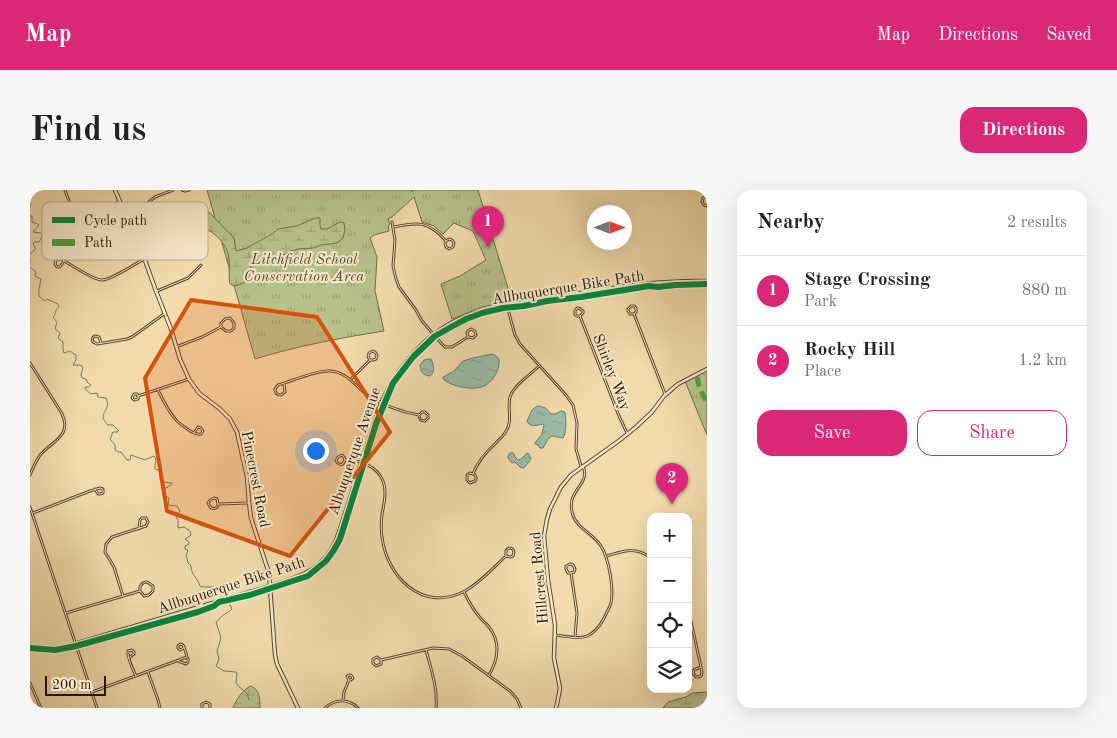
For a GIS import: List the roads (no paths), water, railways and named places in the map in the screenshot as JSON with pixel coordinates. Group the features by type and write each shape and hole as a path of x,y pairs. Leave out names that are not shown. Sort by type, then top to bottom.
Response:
{"street":[{"path":"66,190 71,202"},
{"name":"Pinecrest Road","path":"115,190 119,201"},
{"path":"149,202 173,190"},
{"path":"182,190 189,190"},
{"path":"707,197 702,202 707,206"},
{"path":"392,222 395,240 393,262 396,278 422,321 442,345 450,348 468,337"},
{"path":"393,227 410,224 426,225 436,230 446,240"},
{"path":"64,261 95,278 104,280 142,260"},
{"name":"Pinecrest Road","path":"146,260 188,379 199,393 225,414 234,425 246,471 249,503 255,532 268,568 274,655 298,708"},
{"path":"156,292 188,278 201,265"},
{"name":"Albuquerque Avenue","path":"30,646 64,647 270,586 308,572 317,566 327,555 337,538 381,403 388,389 398,371 416,350 434,334 451,323 479,311 612,287 707,281"},
{"path":"506,305 517,340 566,395 574,409 577,422 576,449 586,472 585,477 574,493 571,508 572,514 580,527 598,541 606,557 612,590 610,607 600,625 593,632 584,637 555,635"},
{"path":"101,343 132,337 165,314"},
{"path":"634,314 666,395"},
{"name":"Shirley Way","path":"580,316 619,416 628,434"},
{"path":"230,318 234,322 234,328 231,331 226,331 222,327 221,323 225,319 230,318"},
{"path":"176,347 202,338 222,327"},
{"path":"351,380 370,360"},
{"path":"30,363 62,412 65,425 63,434 41,455 30,475"},
{"path":"473,474 481,458 504,435 508,428 510,420 509,402 512,393 539,366"},
{"name":"Hillcrest Road","path":"556,708 560,688 554,658 555,625 545,555 544,528 550,509 561,486 571,475 628,434 678,384 707,369"},
{"path":"284,384 285,392 281,396 278,395 276,388 284,384 325,371 340,373 366,394 381,403 419,415"},
{"path":"138,396 188,379"},
{"path":"158,390 175,419 194,432"},
{"path":"345,460 370,466 377,471 384,482 382,539 393,570 410,588 428,596 453,596 464,592 476,583 506,556"},
{"path":"32,514 95,489"},
{"path":"218,504 218,501 214,498 208,503 212,508 217,507 218,504 249,503"},
{"path":"30,507 97,708"},
{"path":"123,596 114,567 105,552 105,546 112,537 139,528 147,525 148,521 146,518 140,520 139,528"},
{"path":"606,557 632,550 647,555"},
{"path":"571,573 577,613 575,637"},
{"path":"145,582 152,584 152,593 149,595 142,595 140,591 140,586 145,582"},
{"path":"66,613 140,591"},
{"path":"464,592 477,614 491,629 496,640 496,659 489,676"},
{"path":"692,626 701,667"},
{"path":"177,661 187,664 188,661 184,648"},
{"path":"381,660 426,649 441,648 456,652 510,691 521,708"},
{"path":"426,649 435,688 436,708"},
{"path":"92,692 187,657"},
{"path":"129,658 136,676"},
{"path":"148,672 160,708"},
{"path":"343,700 349,680"},
{"path":"30,682 41,708"},
{"path":"325,708 334,702 343,700 352,703 358,708"},
{"path":"202,708 202,704 206,702 210,704 210,708"}],"water":[{"path":"492,354 499,359 498,367 496,374 488,384 475,388 463,387 443,379 463,361"},
{"path":"431,359 433,373 430,376 425,375 422,373 420,365 424,360"},
{"path":"537,406 545,408 551,414 561,411 565,412 566,429 563,438 552,436 543,448 540,448 535,443 542,434 544,425 532,425 527,421 532,410"},
{"path":"512,452 518,460 527,453 531,459 524,468 520,467 515,462 512,463 508,458"}],"waterway":[{"path":"30,216 32,216 32,222 39,225 33,232 42,234"},
{"path":"30,254 36,249 33,244 34,242 39,242 42,237"},
{"path":"30,258 30,264"},
{"path":"30,267 36,272 35,276 41,279 39,296 45,301 47,299 58,304 59,307 53,317 57,323 55,329 60,333 58,338 63,342 64,353 70,352 76,355 73,365 83,367 82,378 86,379 91,385 85,387 85,389 91,394 97,393 98,397 106,398 108,402 103,417 108,425 113,425 118,430 118,432 112,433 110,439 115,445 115,450 121,452 127,460 130,460 131,455 145,460 154,456 156,461 155,469 161,471 160,476 164,482 172,483 164,489 163,495 169,498 168,505 177,506 180,511 176,516 178,528 184,527 190,531 191,535 185,539 189,542 185,549 188,550 186,556 192,572 200,586 216,587 223,595"},
{"path":"229,603 232,609 216,622 221,638 217,651 219,659 216,666 224,671 236,672 236,682 247,693 249,700"}],"place":[{"name":"Stage Crossing","path":"488,247"},
{"name":"Rocky Hill","path":"672,504"}],"park label":[{"name":"Litchfield School Conservation Area","path":"304,268"}]}
